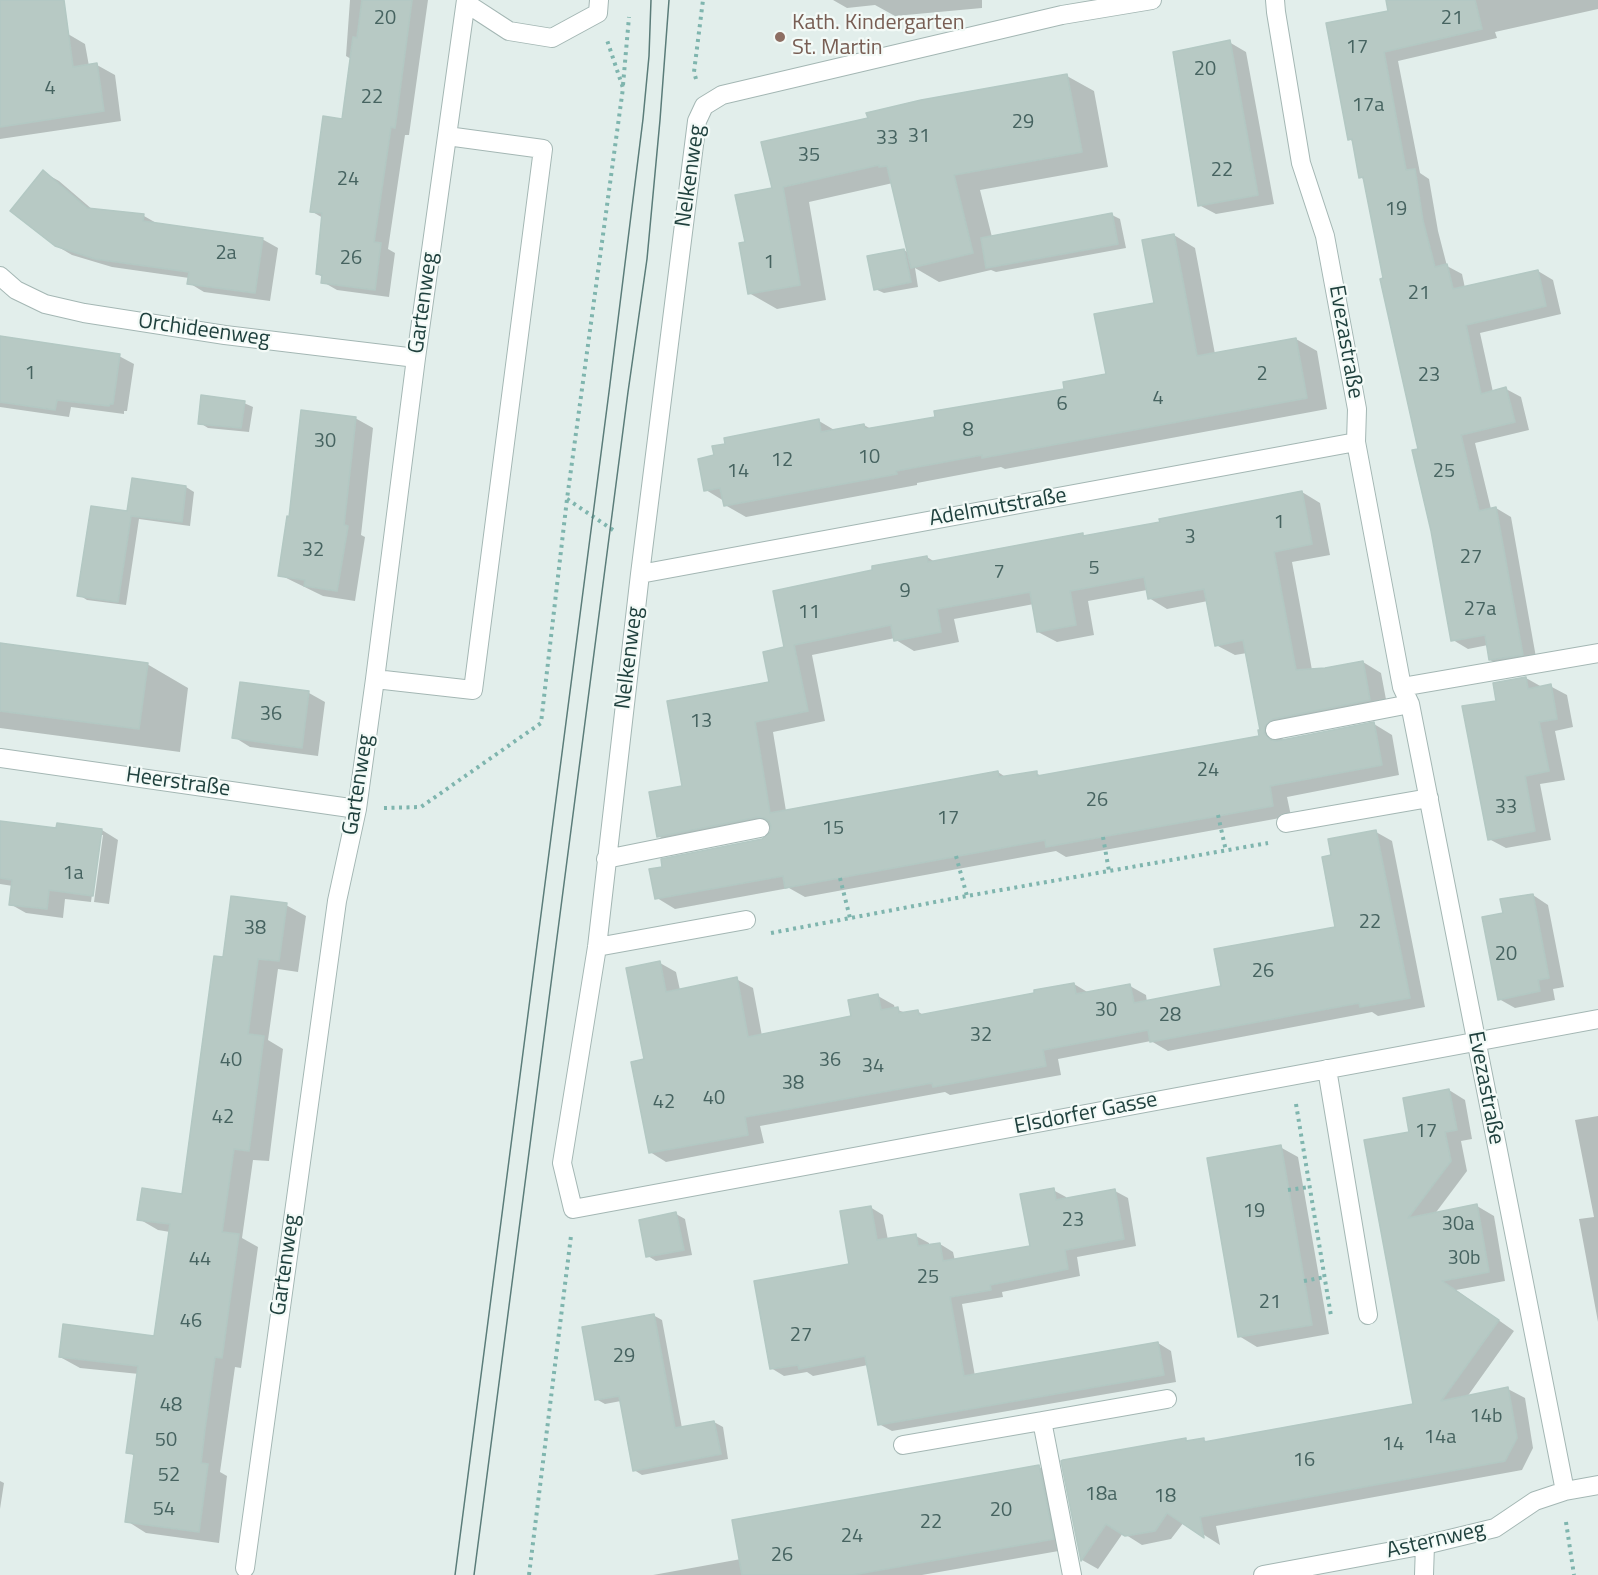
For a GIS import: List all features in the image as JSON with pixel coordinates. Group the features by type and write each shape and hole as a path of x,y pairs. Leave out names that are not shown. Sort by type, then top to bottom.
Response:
{"street":[{"path":"704,106 722,95 1062,15 1152,0"},
{"name":"Evezastraße","path":"1275,0 1301,163 1325,236 1357,409 1356,442 1402,687 1410,704 1565,1491"},
{"path":"466,2 509,31 552,38 598,7"},
{"name":"Gartenweg","path":"245,1568 336,901 357,809 416,358 466,2"},
{"name":"Nelkenweg","path":"573,1209 562,1163 597,947 640,574 697,121 704,106"},
{"path":"375,679 473,690 543,150 447,136"},
{"name":"Orchideenweg","path":"0,276 16,290 45,304 84,313 225,335 416,358"},
{"name":"Adelmutstraße","path":"640,574 1356,442"},
{"path":"1402,687 1598,653"},
{"path":"1275,730 1410,704"},
{"name":"Heerstraße","path":"0,758 357,809"},
{"path":"1286,823 1429,798"},
{"path":"606,859 760,828"},
{"path":"597,947 746,920"},
{"name":"Elsdorfer Gasse","path":"573,1209 1598,1019"},
{"path":"1327,1069 1368,1315"},
{"path":"903,1445 1167,1399"},
{"path":"1042,1421 1071,1575"},
{"name":"Asternweg","path":"1263,1575 1425,1545 1495,1528 1535,1501 1565,1491 1598,1485"},
{"path":"1424,1575 1425,1545"}],"path":[{"path":"703,0 694,72 704,106"},
{"path":"598,7 623,88"},
{"path":"357,809 421,807 541,723 567,499 623,88 629,11"},
{"path":"567,499 644,550"},
{"path":"1218,815 1226,851"},
{"path":"746,920 770,934 967,896 1278,841 1286,823"},
{"path":"1103,837 1109,871"},
{"path":"957,856 967,896"},
{"path":"840,878 850,918"},
{"path":"1291,1076 1331,1316"},
{"path":"1288,1190 1309,1187"},
{"path":"529,1575 571,1240"},
{"path":"1304,1281 1325,1277"},
{"path":"1565,1491 1566,1526 1574,1575"}],"building":[{"path":"0,0 64,0 73,67 97,63 104,111 0,127"},
{"path":"362,0 412,0 395,128 391,127 374,242 381,243 375,290 321,283 322,275 316,274 322,213 310,212 323,116 342,119 353,37 357,38"},
{"path":"1386,0 1475,0 1482,29 1384,52 1406,170 1415,169 1423,221 1435,267 1447,264 1453,289 1538,270 1546,306 1466,325 1481,394 1506,387 1515,422 1461,435 1479,511 1496,507 1523,655 1489,660 1485,635 1451,641 1431,531 1412,450 1418,449 1380,279 1383,278 1363,177 1359,178 1352,139 1348,140 1326,23 1388,11"},
{"path":"1230,40 1258,195 1198,206 1173,52"},
{"path":"1067,74 1082,152 954,175 973,253 911,268 887,166 879,167 879,165 783,187 800,285 748,294 739,243 745,242 735,195 772,188 761,142 868,118 866,113 921,100"},
{"path":"43,170 87,208 144,214 143,221 263,238 255,293 187,284 189,272 95,259 55,246 10,211"},
{"path":"1112,213 1118,244 986,268 981,238"},
{"path":"1174,234 1197,356 1296,338 1307,398 982,458 982,455 896,471 897,474 724,506 720,488 704,491 698,459 714,455 712,446 725,444 724,438 819,419 821,432 864,424 865,429 935,417 934,411 1064,389 1063,382 1106,374 1094,314 1154,303 1142,240"},
{"path":"904,249 911,282 874,290 867,256"},
{"path":"0,336 120,354 113,404 109,406 57,400 55,410 0,402"},
{"path":"201,395 245,401 241,428 198,424"},
{"path":"301,410 356,417 344,525 348,526 337,591 304,586 305,580 278,576 287,516 289,517"},
{"path":"132,478 186,486 182,522 131,516 118,602 77,596 91,506 127,511"},
{"path":"1302,491 1312,544 1274,552 1296,670 1325,668 1363,661 1370,700 1273,719 1265,726 1264,733 1271,740 1277,741 1374,722 1382,765 1270,786 1273,806 1046,847 1045,840 785,888 783,876 655,899 649,869 662,867 661,859 762,839 770,832 769,821 758,817 657,837 649,792 682,786 667,701 769,682 763,652 784,647 773,591 872,570 872,566 927,556 928,562 1083,533 1083,536 1160,522 1159,519","holes":["1144,577 1148,599 1204,589 1215,646 1243,640 1260,730 1258,730 1259,736 1037,776 1037,771 999,777 998,771 770,813 755,722 808,711 794,645 891,625 894,641 941,632 937,609 1030,592 1037,632 1076,625 1070,591"]},
{"path":"0,643 148,663 139,729 0,711"},
{"path":"1526,677 1528,689 1551,684 1557,719 1539,722 1549,771 1525,776 1535,831 1488,840 1462,706 1496,701 1493,683"},
{"path":"240,682 309,691 302,748 232,738"},
{"path":"0,821 56,828 57,823 102,829 93,896 49,890 47,909 9,905 12,880 0,878"},
{"path":"1376,830 1410,998 1360,1007 1359,1003 1150,1042 1148,1030 1043,1050 1046,1066 933,1087 932,1083 745,1117 748,1135 649,1153 631,1062 644,1059 626,968 660,961 666,992 737,977 748,1037 851,1016 848,1000 878,994 881,1010 898,1007 899,1013 918,1010 919,1015 1074,983 1076,994 1130,984 1134,1003 1221,986 1214,949 1335,927 1322,857 1331,855 1328,839"},
{"path":"1533,894 1549,978 1538,980 1540,991 1498,1000 1482,917 1503,913 1500,899"},
{"path":"231,896 287,903 279,961 258,959 248,1034 264,1036 249,1151 234,1149 222,1232 239,1234 222,1358 215,1357 205,1429 201,1463 208,1464 199,1532 125,1522 134,1454 126,1453 138,1366 59,1357 63,1324 154,1336 170,1224 137,1220 142,1188 182,1194 214,956 223,957"},
{"path":"1449,1089 1457,1130 1445,1132 1451,1161 1408,1218 1477,1204 1489,1272 1442,1281 1499,1320 1441,1401 1508,1387 1517,1438 1505,1461 1200,1517 1204,1538 1167,1513 1155,1531 1125,1536 1106,1524 1081,1561 1061,1461 1063,1460 1186,1438 1186,1441 1204,1438 1204,1442 1413,1404 1364,1140 1409,1132 1403,1098"},
{"path":"1281,1145 1312,1325 1238,1337 1207,1158"},
{"path":"1054,1188 1056,1200 1115,1189 1124,1239 1065,1250 1068,1269 990,1285 991,1290 950,1297 964,1376 1158,1342 1164,1375 878,1425 865,1356 799,1369 798,1365 770,1369 754,1281 849,1264 840,1211 871,1206 877,1240 916,1234 918,1246 940,1243 943,1261 1030,1246 1020,1194"},
{"path":"676,1212 684,1250 646,1257 639,1220"},
{"path":"654,1314 675,1428 714,1421 721,1454 633,1471 619,1396 595,1400 582,1327"},
{"path":"1039,1465 1054,1539 852,1575 742,1575 732,1520"}],"tram line":[{"path":"455,1575 643,119 651,0"},
{"path":"474,1575 647,259 669,0"}],"place":[{"name":"Kath. Kindergarten St. Martin","path":"780,37"}]}
